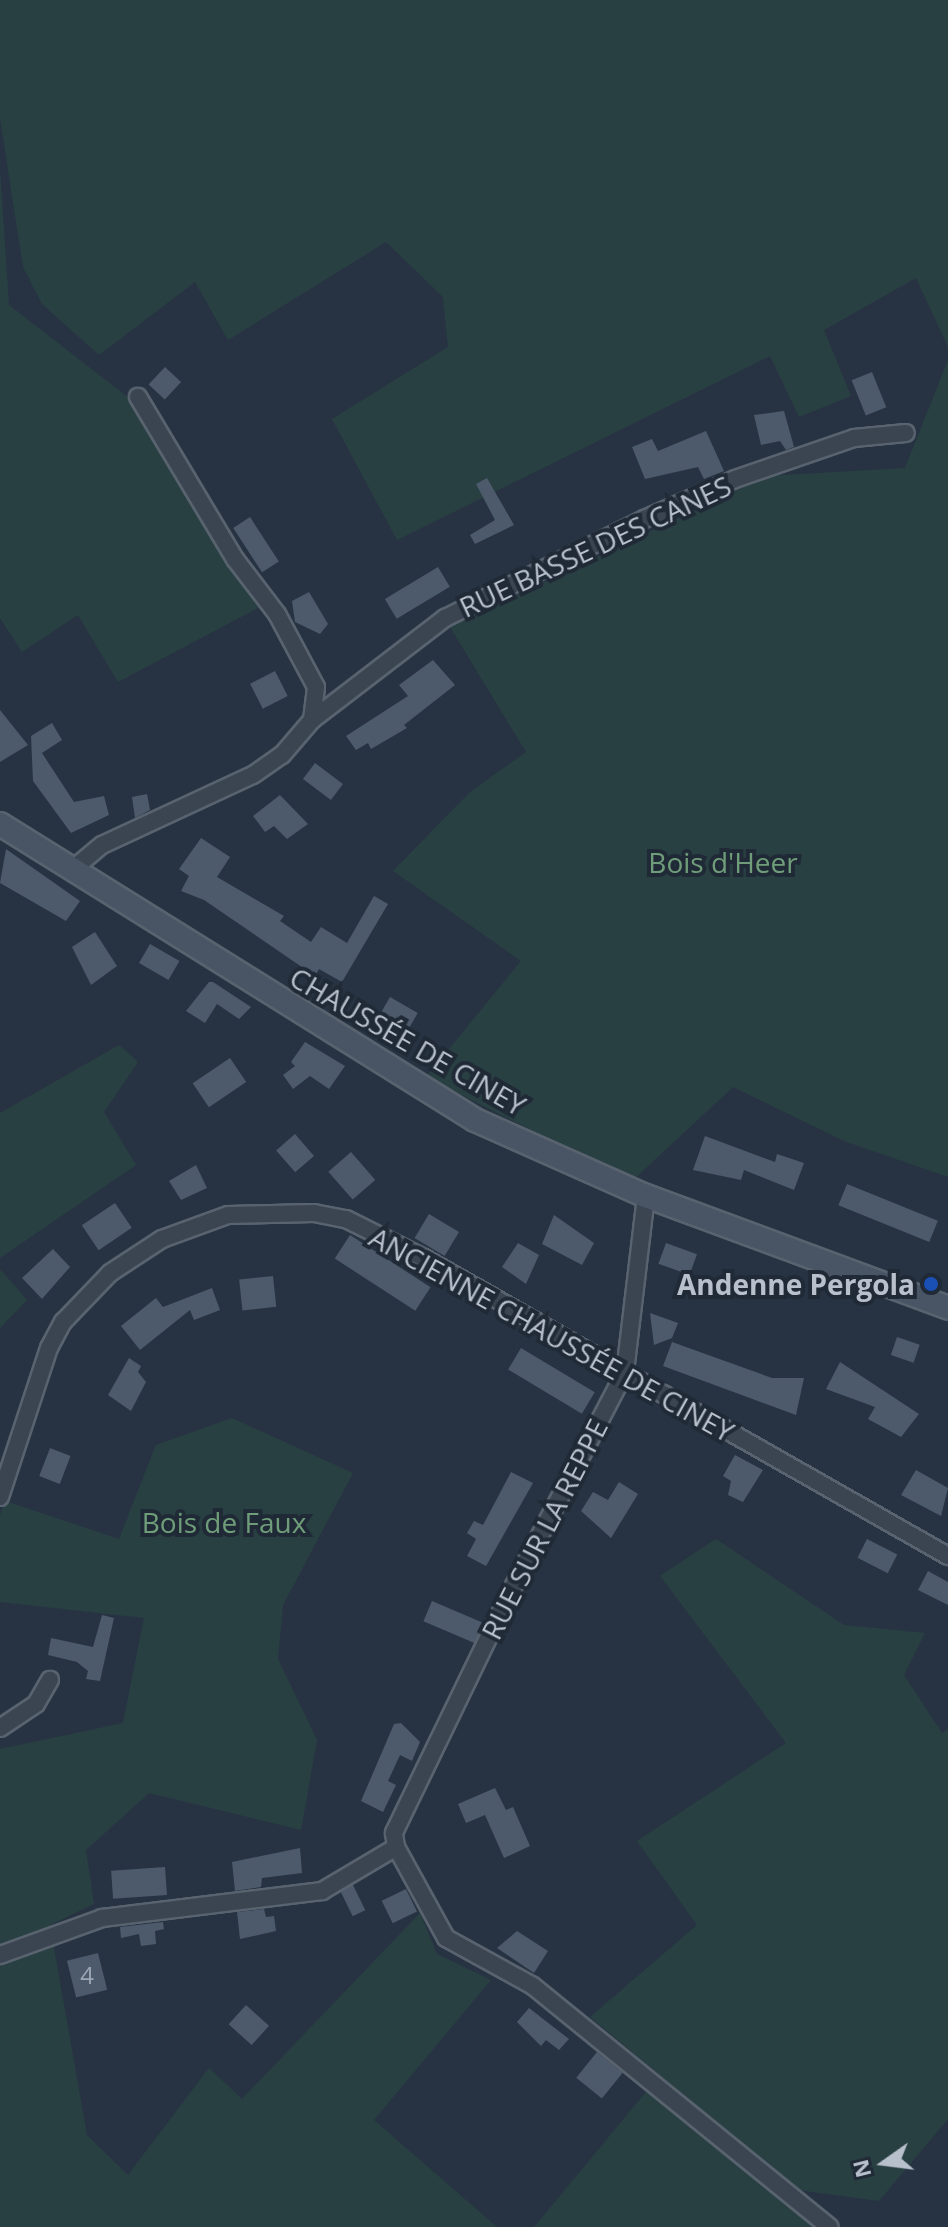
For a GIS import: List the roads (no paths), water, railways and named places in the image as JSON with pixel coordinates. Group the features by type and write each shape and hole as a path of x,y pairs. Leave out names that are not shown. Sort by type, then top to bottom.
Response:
{"main road":[{"name":"CHAUSSÉE DE CINEY","path":"0,824 475,1120 646,1196 948,1308"}],"street":[{"path":"138,397 235,559 284,626 316,687 312,720"},
{"name":"RUE BASSE DES CANES","path":"72,870 102,845 253,775 282,755 312,720 445,618 644,519 735,479 854,438 906,433"},
{"name":"RUE SUR LA REPPE","path":"396,1847 394,1833 506,1601 625,1372 646,1196"},
{"name":"ANCIENNE CHAUSSÉE DE CINEY","path":"0,1497 63,1322 134,1254 228,1215 282,1211 346,1219 625,1372 948,1556"},
{"path":"0,1728 36,1704 50,1680"},
{"path":"0,1955 102,1918 322,1891 396,1847 446,1938 533,1986 830,2227"}],"place":[{"name":"Andenne Pergola","path":"931,1284"}],"park label":[{"name":"Bois d'Heer","path":"723,862"},
{"name":"Bois de Faux","path":"224,1522"}]}
